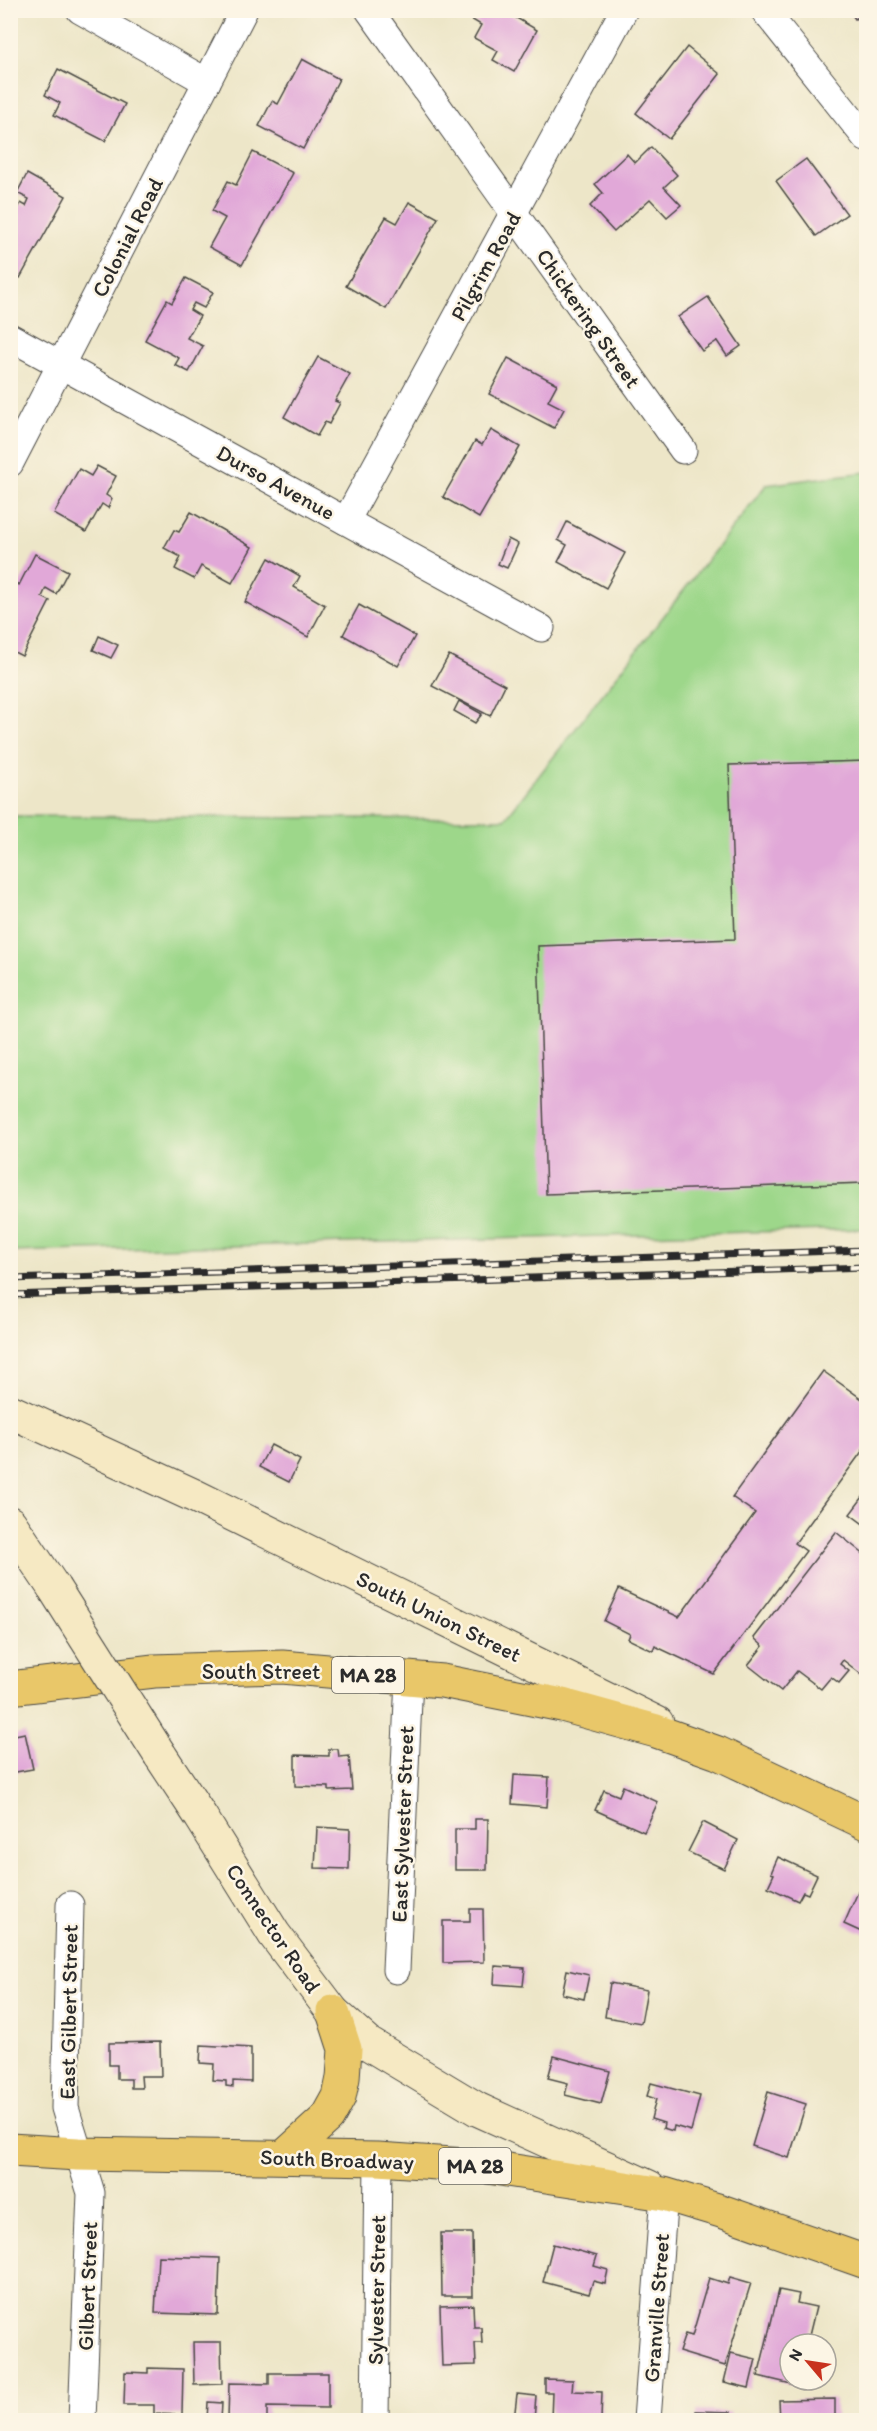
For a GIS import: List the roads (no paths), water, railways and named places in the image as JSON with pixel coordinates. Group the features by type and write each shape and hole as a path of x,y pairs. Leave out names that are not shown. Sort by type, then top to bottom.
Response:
{"main road":[{"name":"South Union Street","path":"10,1411 206,1501 718,1753 867,1823"},
{"name":"Connector Road","path":"10,1523 54,1588 274,1934 333,2012 369,2044 468,2104 664,2194"},
{"name":"South Street","path":"10,1688 154,1671 282,1667 442,1681 562,1705 656,1731 718,1753"},
{"path":"284,2157 328,2117 339,2097 345,2049 333,2012"},
{"name":"South Broadway","path":"10,2150 78,2154 378,2159 481,2166 664,2194 721,2211 867,2262"}],"street":[{"path":"80,10 207,82"},
{"name":"Colonial Road","path":"10,463 244,10"},
{"name":"Chickering Street","path":"369,10 683,450"},
{"name":"Pilgrim Road","path":"346,520 624,10"},
{"path":"764,10 867,138"},
{"name":"Durso Avenue","path":"10,337 541,628"},
{"name":"East Sylvester Street","path":"396,1970 408,1678"},
{"name":"East Gilbert Street","path":"70,1905 65,2108 78,2154"},
{"name":"Gilbert Street","path":"78,2154 91,2193 82,2421"},
{"name":"Sylvester Street","path":"375,2421 378,2159"},
{"name":"Granville Street","path":"647,2421 664,2194"}],"railway":[{"path":"10,1279 866,1250"},
{"path":"10,1295 866,1267"}]}
